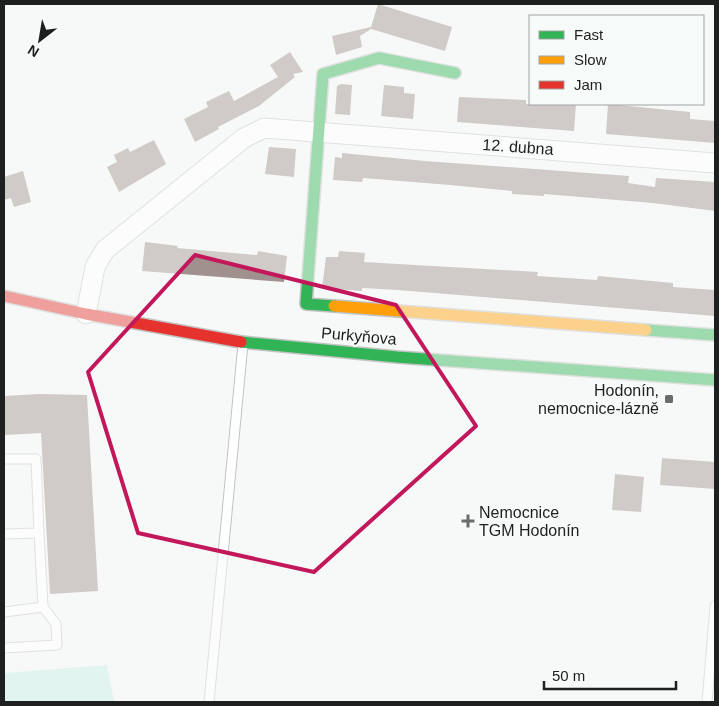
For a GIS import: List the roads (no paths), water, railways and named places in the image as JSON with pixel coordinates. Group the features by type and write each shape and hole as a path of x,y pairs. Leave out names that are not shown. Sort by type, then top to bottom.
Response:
{"street":[{"path":"320,132 323,74 379,58 455,73"},
{"name":"12. dubna","path":"86,314 95,268 105,250 244,138 264,128 715,163"},
{"name":"Purkyňova","path":"320,132 306,304 715,335"},
{"name":"Purkyňova","path":"4,296 86,314 243,342 433,360 715,380"}],"lane":[{"path":"209,702 243,342"},
{"path":"4,459 36,459 43,607 56,624 57,645 4,648"},
{"path":"4,534 39,533"},
{"path":"707,702 715,606"},
{"path":"4,612 43,607"}],"place":[{"name":"Hodonín, nemocnice-lázně","path":"669,399"},
{"name":"Nemocnice TGM Hodonín","path":"468,521"}]}
